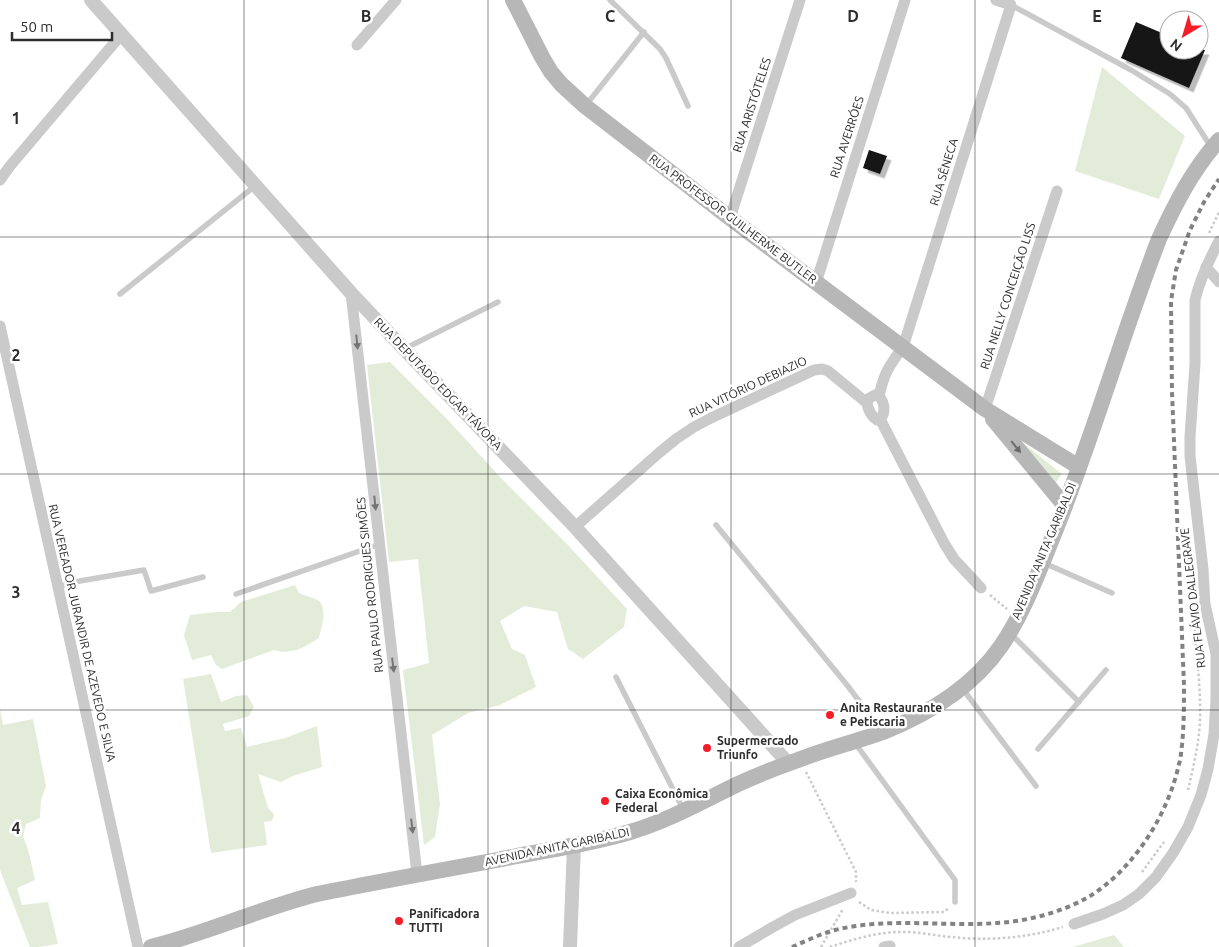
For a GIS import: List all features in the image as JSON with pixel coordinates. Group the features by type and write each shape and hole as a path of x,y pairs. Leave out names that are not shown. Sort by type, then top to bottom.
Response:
{"main road":[{"name":"RUA PROFESSOR GUILHERME BUTLER","path":"513,0 551,72 585,106 730,218 985,409 1079,468"},
{"name":"AVENIDA ANITA GARIBALDI","path":"151,947 192,936 297,899 326,892 574,845 631,832 684,811 742,782 882,732 927,711 962,688 992,658 1018,617 1079,468 1159,239 1183,190 1215,144"},
{"name":"RUA PROFESSOR GUILHERME BUTLER","path":"985,409 1064,506"}],"street":[{"name":"RUA DEPUTADO EDGAR TÁVORA","path":"91,0 351,293 575,527 794,762"},
{"path":"357,45 396,0"},
{"name":"RUA ARISTÓTELES","path":"730,218 800,0"},
{"name":"RUA AVERRÓES","path":"816,283 905,0"},
{"path":"996,0 1010,5"},
{"name":"RUA SÊNECA","path":"879,396 886,372 903,347 1010,5"},
{"path":"0,180 122,35"},
{"name":"RUA NELLY CONCEIÇÃO LISS","path":"985,409 1057,191"},
{"name":"RUA FLÁVIO DALLEGRAVE","path":"1074,924 1103,914 1123,904 1139,894 1156,877 1188,827 1201,795 1208,770 1214,734 1217,656 1205,604 1190,446 1195,364 1195,300 1206,267 1219,241"},
{"path":"1206,267 1219,282"},
{"name":"RUA PAULO RODRIGUES SIMÕES","path":"351,293 417,874"},
{"name":"RUA VEREADOR JURANDIR DE AZEVEDO E SILVA","path":"0,326 138,947"},
{"name":"RUA VITÓRIO DEBIAZIO","path":"575,527 660,452 688,431 711,418 814,370 822,369 828,371 866,402"},
{"path":"879,396 884,402 883,414 880,419 874,418 867,407 866,402 871,397 879,396"},
{"path":"880,419 944,543 954,559 981,588"},
{"path":"570,947 574,845"},
{"path":"739,947 795,915 851,893"}],"lane":[{"path":"610,0 660,49 688,106"},
{"path":"1010,5 1130,70 1170,94 1186,108 1215,144"},
{"path":"585,106 644,32"},
{"path":"120,294 255,186"},
{"path":"404,349 498,302"},
{"path":"716,525 847,685 882,732"},
{"path":"236,594 380,544"},
{"path":"1042,562 1112,593"},
{"path":"58,586 144,570 151,591 203,577"},
{"path":"1009,632 1079,702"},
{"path":"1038,749 1106,670"},
{"path":"616,676 684,811"},
{"path":"962,688 1036,786"},
{"path":"854,742 955,880 955,902"}],"path":[{"path":"1208,235 1219,212"},
{"path":"981,588 1018,617"},
{"path":"1188,793 1195,761 1200,722 1194,614"},
{"path":"794,762 856,872 856,881 851,893 821,947"},
{"path":"1140,876 1167,836"},
{"path":"851,893 860,903 871,910 890,913 944,912 955,902"},
{"path":"830,947 881,933 905,932 953,938 1004,938 1038,934 1074,924"}],"green space":[{"path":"1102,67 1185,136 1159,199 1075,171"},
{"path":"390,362 567,544 627,609 624,627 583,659 568,649 557,612 524,606 500,621 512,649 525,655 536,687 500,705 468,713 432,735 440,804 435,837 424,845 403,670 429,663 418,559 389,562 367,365"},
{"path":"1012,434 1062,474 1054,485"},
{"path":"295,585 299,593 319,601 322,605 323,619 319,638 297,650 283,652 274,650 222,669 216,665 211,655 192,660 184,635 190,615 230,612 241,602"},
{"path":"211,674 221,702 236,696 247,695 254,707 249,716 223,724 225,731 241,728 247,747 285,738 317,726 322,767 293,776 281,782 258,774 268,808 274,814 272,821 264,822 267,845 211,853 183,679"},
{"path":"0,709 3,725 33,719 46,786 41,800 40,818 26,824 23,836 35,880 17,888 22,905 48,902 58,944 30,947 0,870"},
{"path":"1114,935 1124,947 1073,947"}],"building":[{"path":"1136,22 1159,32 1159,60 1201,60 1189,88 1121,58"},
{"path":"869,150 887,156 880,174 863,168"}],"railway":[{"path":"792,947 829,932 855,926 895,923 997,923 1033,918 1069,907 1090,896 1121,871 1135,855 1158,820 1167,802 1180,762 1184,715 1172,392 1171,301 1176,270 1190,230 1204,202 1219,179"}],"place":[{"name":"Anita Restaurante e Petiscaria","path":"830,715"},
{"name":"Supermercado Triunfo","path":"707,748"},
{"name":"Caixa Econômica Federal","path":"605,801"},
{"name":"Panificadora TUTTI","path":"399,921"}]}
